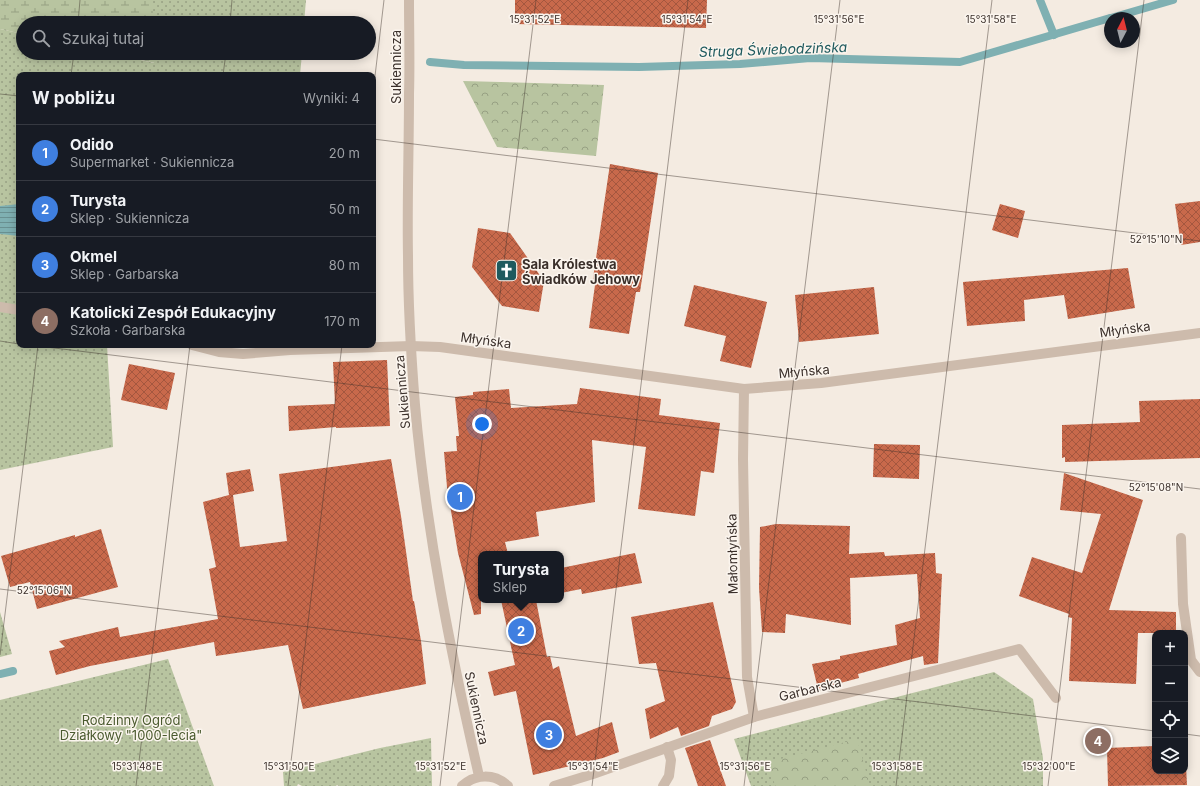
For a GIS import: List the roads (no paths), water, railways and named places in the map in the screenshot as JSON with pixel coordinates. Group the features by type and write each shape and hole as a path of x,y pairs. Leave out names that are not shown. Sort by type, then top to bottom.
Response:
{"street":[{"name":"Sukiennicza","path":"409,0 408,258 411,346 417,426 435,562 457,683 479,776"},
{"path":"0,307 16,310"},
{"name":"Młyńska","path":"376,347 440,347 744,390 821,383 1200,333"},
{"name":"Młyńska","path":"204,348 219,352 243,354 290,350 350,348"},
{"name":"Małomłyńska","path":"744,390 743,459 747,678 754,717"},
{"path":"1181,538 1183,604 1191,660 1200,672"},
{"name":"Garbarska","path":"554,786 593,774 754,717 1019,649 1056,698"},
{"path":"663,786 669,776 671,760 667,747"},
{"path":"462,786 468,780 479,776 491,777 502,781 508,786"}],"water":[{"path":"16,204 16,236 0,234 0,206"}],"waterway":[{"path":"1040,0 1054,35"},
{"name":"Struga Świebodzińska","path":"1132,12 1173,0"},
{"name":"Struga Świebodzińska","path":"430,62 464,65 639,67 740,64 810,58 960,62 1104,20"},
{"path":"0,674 13,671"}],"place":[{"name":"Sala Królestwa Świadków Jehowy","path":"506,271"},
{"name":"Odido","path":"460,497"},
{"name":"Turysta","path":"521,631"},
{"name":"Okmel","path":"549,735"},
{"name":"Katolicki Zespół Edukacyjny","path":"1098,741"}],"park label":[{"name":"Rodzinny Ogród Działkowy \"1000-lecia\"","path":"131,728"}]}
